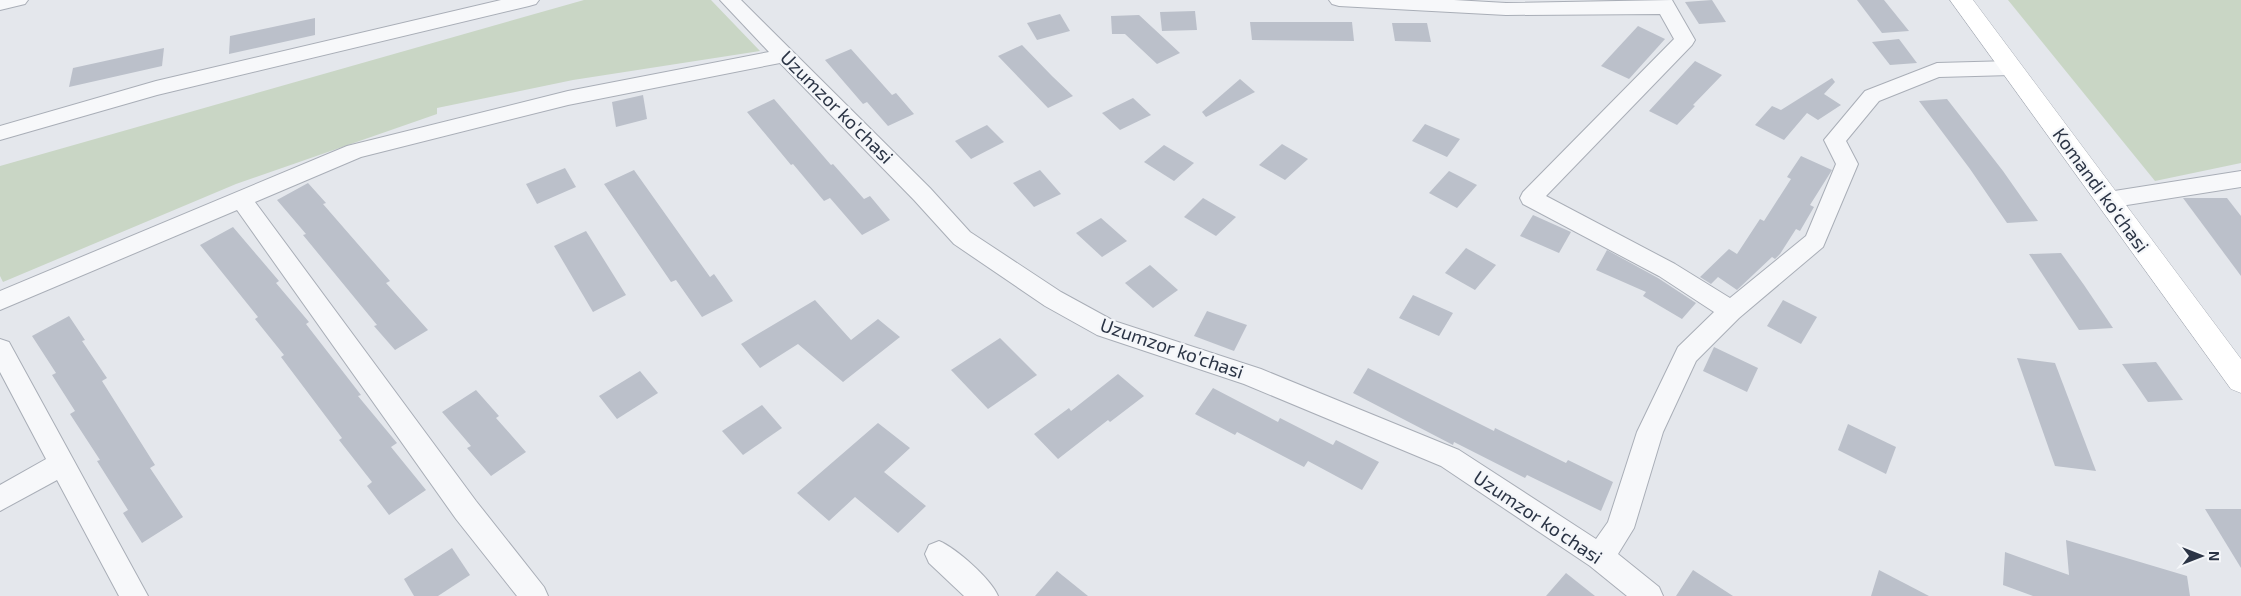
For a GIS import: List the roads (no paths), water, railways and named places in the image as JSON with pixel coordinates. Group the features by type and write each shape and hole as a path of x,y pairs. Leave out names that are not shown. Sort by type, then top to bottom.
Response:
{"main road":[{"name":"Komandi ko‘chasi","path":"1961,0 2241,381"}],"street":[{"path":"0,4 18,0"},
{"path":"0,133 156,88 429,22 529,0"},
{"name":"Uzumzor ko'chasi","path":"730,0 922,194 962,238 1053,299 1106,328 1252,376 1450,458 1600,557 1648,596"},
{"path":"1339,0 1506,9 1664,4 1684,40 1531,198 1667,270 1730,311"},
{"path":"0,301 355,151 568,98 786,55"},
{"path":"1600,557 1620,528 1650,432 1688,354 1730,311 1815,241 1847,164 1835,140 1872,96 1937,70 2011,68"},
{"path":"2108,200 2241,178"},
{"path":"241,199 466,510 534,596"},
{"path":"0,349 134,596"},
{"path":"0,499 62,464"},
{"path":"938,554 984,596"}]}
